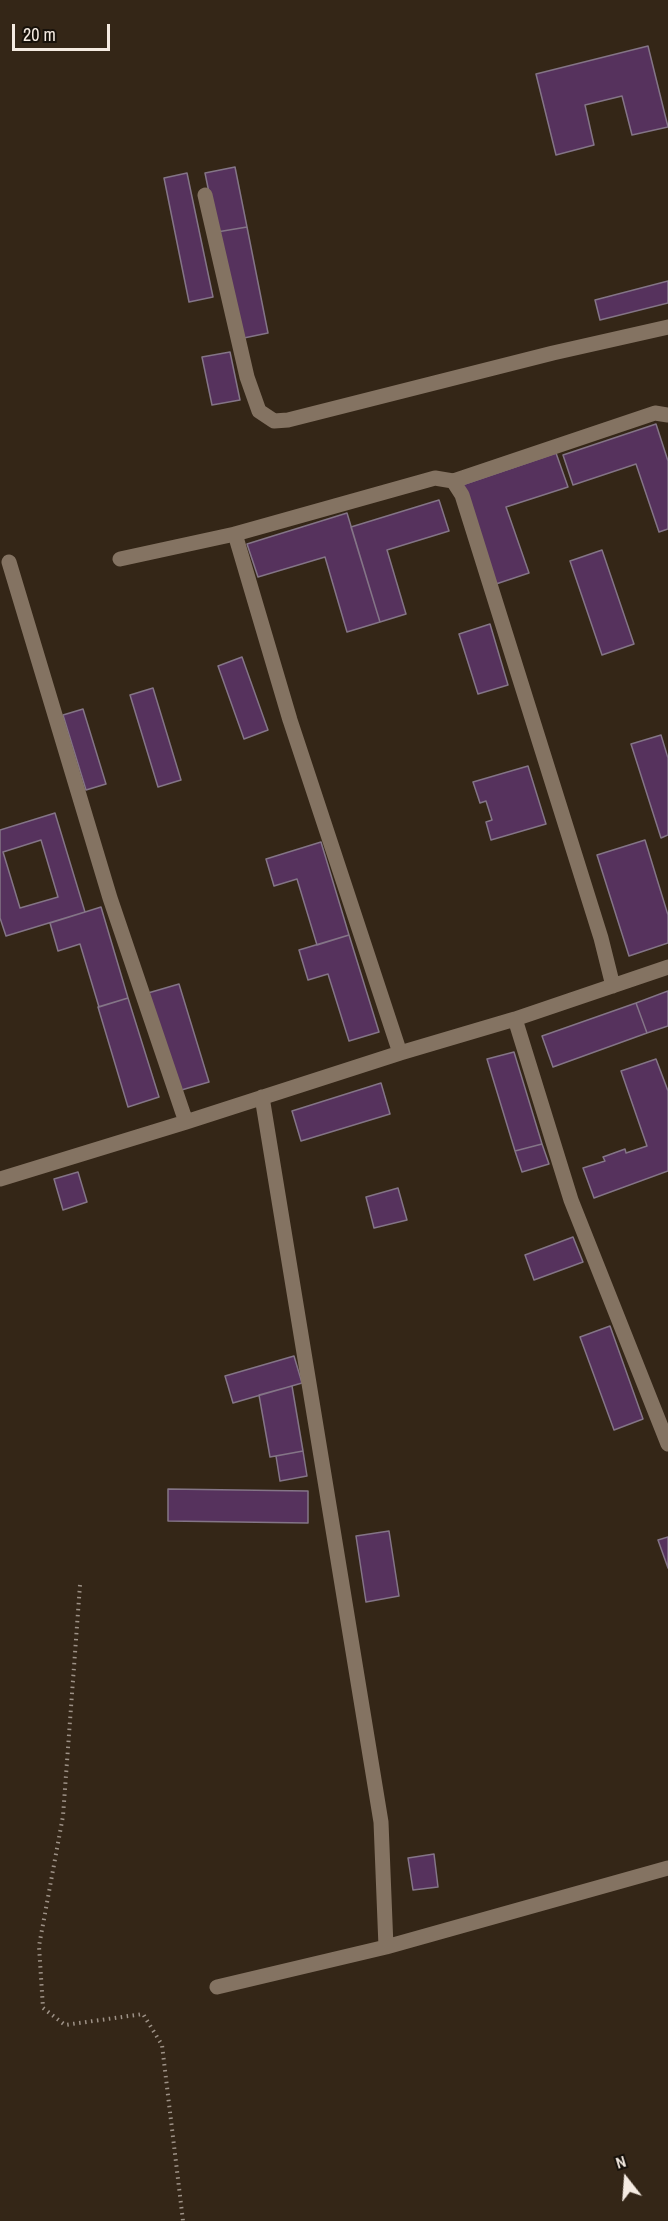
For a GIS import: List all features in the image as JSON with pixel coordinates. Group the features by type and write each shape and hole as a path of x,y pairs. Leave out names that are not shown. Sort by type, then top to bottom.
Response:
{"street":[{"path":"205,195 247,377 260,411 274,421 288,420 390,395 552,352 668,327"},
{"path":"120,560 235,534 435,478 453,481 655,413 668,415"},
{"path":"453,481 462,495 497,604 601,938 613,986"},
{"path":"235,534 290,720 400,1053"},
{"path":"9,562 110,898 186,1122"},
{"path":"0,1179 515,1019 668,968"},
{"path":"515,1019 571,1200 668,1444"},
{"path":"262,1097 381,1822 386,1947"},
{"path":"217,1987 386,1947 668,1868"}],"path":[{"path":"80,1585 63,1816 39,1946 43,2008 65,2025 143,2014 162,2045 183,2221"}],"building":[{"path":"648,46 668,127 632,135 622,96 585,105 594,145 556,155 536,74"},
{"path":"235,167 247,227 217,232 205,173"},
{"path":"187,173 213,297 189,302 164,178"},
{"path":"247,227 268,333 239,339 217,232"},
{"path":"668,281 668,303 600,320 595,300"},
{"path":"230,352 240,400 212,405 202,357"},
{"path":"656,424 668,461 668,529 659,532 636,464 573,485 563,455"},
{"path":"556,453 568,487 506,507 529,573 496,584 462,485"},
{"path":"439,500 449,531 387,550 406,614 380,622 351,527"},
{"path":"347,513 380,622 347,632 325,557 258,577 247,544"},
{"path":"602,550 634,644 602,655 570,561"},
{"path":"490,624 508,685 478,694 459,634"},
{"path":"242,657 268,730 244,739 218,666"},
{"path":"153,688 181,780 158,787 130,695"},
{"path":"83,709 106,784 86,790 63,715"},
{"path":"661,735 668,758 668,835 661,838 631,744"},
{"path":"528,766 546,824 491,840 486,822 492,820 486,801 480,803 473,782"},
{"path":"55,813 85,912 6,936 0,918 0,830","holes":["41,840 58,897 20,908 3,852"]},
{"path":"645,840 668,915 668,943 629,956 597,855"},
{"path":"321,842 349,935 317,945 297,879 274,886 266,859"},
{"path":"101,907 128,998 99,1007 80,944 58,951 50,923"},
{"path":"349,935 379,1032 349,1041 328,974 308,980 299,950"},
{"path":"179,984 209,1082 178,1091 148,993"},
{"path":"668,991 668,1026 647,1033 636,1003"},
{"path":"128,998 159,1097 128,1107 98,1007"},
{"path":"636,1003 647,1033 553,1067 542,1036"},
{"path":"514,1052 542,1144 515,1151 487,1059"},
{"path":"656,1059 668,1091 668,1171 594,1198 583,1168 605,1161 603,1157 625,1149 626,1153 647,1146 621,1071"},
{"path":"381,1083 390,1114 301,1141 292,1111"},
{"path":"542,1144 549,1164 522,1172 515,1151"},
{"path":"78,1172 87,1202 63,1210 54,1179"},
{"path":"398,1188 407,1220 374,1228 366,1197"},
{"path":"573,1237 583,1262 534,1280 525,1255"},
{"path":"610,1326 643,1419 614,1430 580,1337"},
{"path":"294,1356 302,1383 233,1403 225,1376"},
{"path":"292,1386 303,1451 270,1457 259,1395"},
{"path":"303,1451 307,1476 280,1481 276,1456"},
{"path":"168,1489 308,1491 308,1523 168,1521"},
{"path":"389,1531 399,1596 366,1602 356,1536"},
{"path":"668,1537 668,1568 658,1540"},
{"path":"434,1854 438,1887 413,1890 408,1858"}]}
